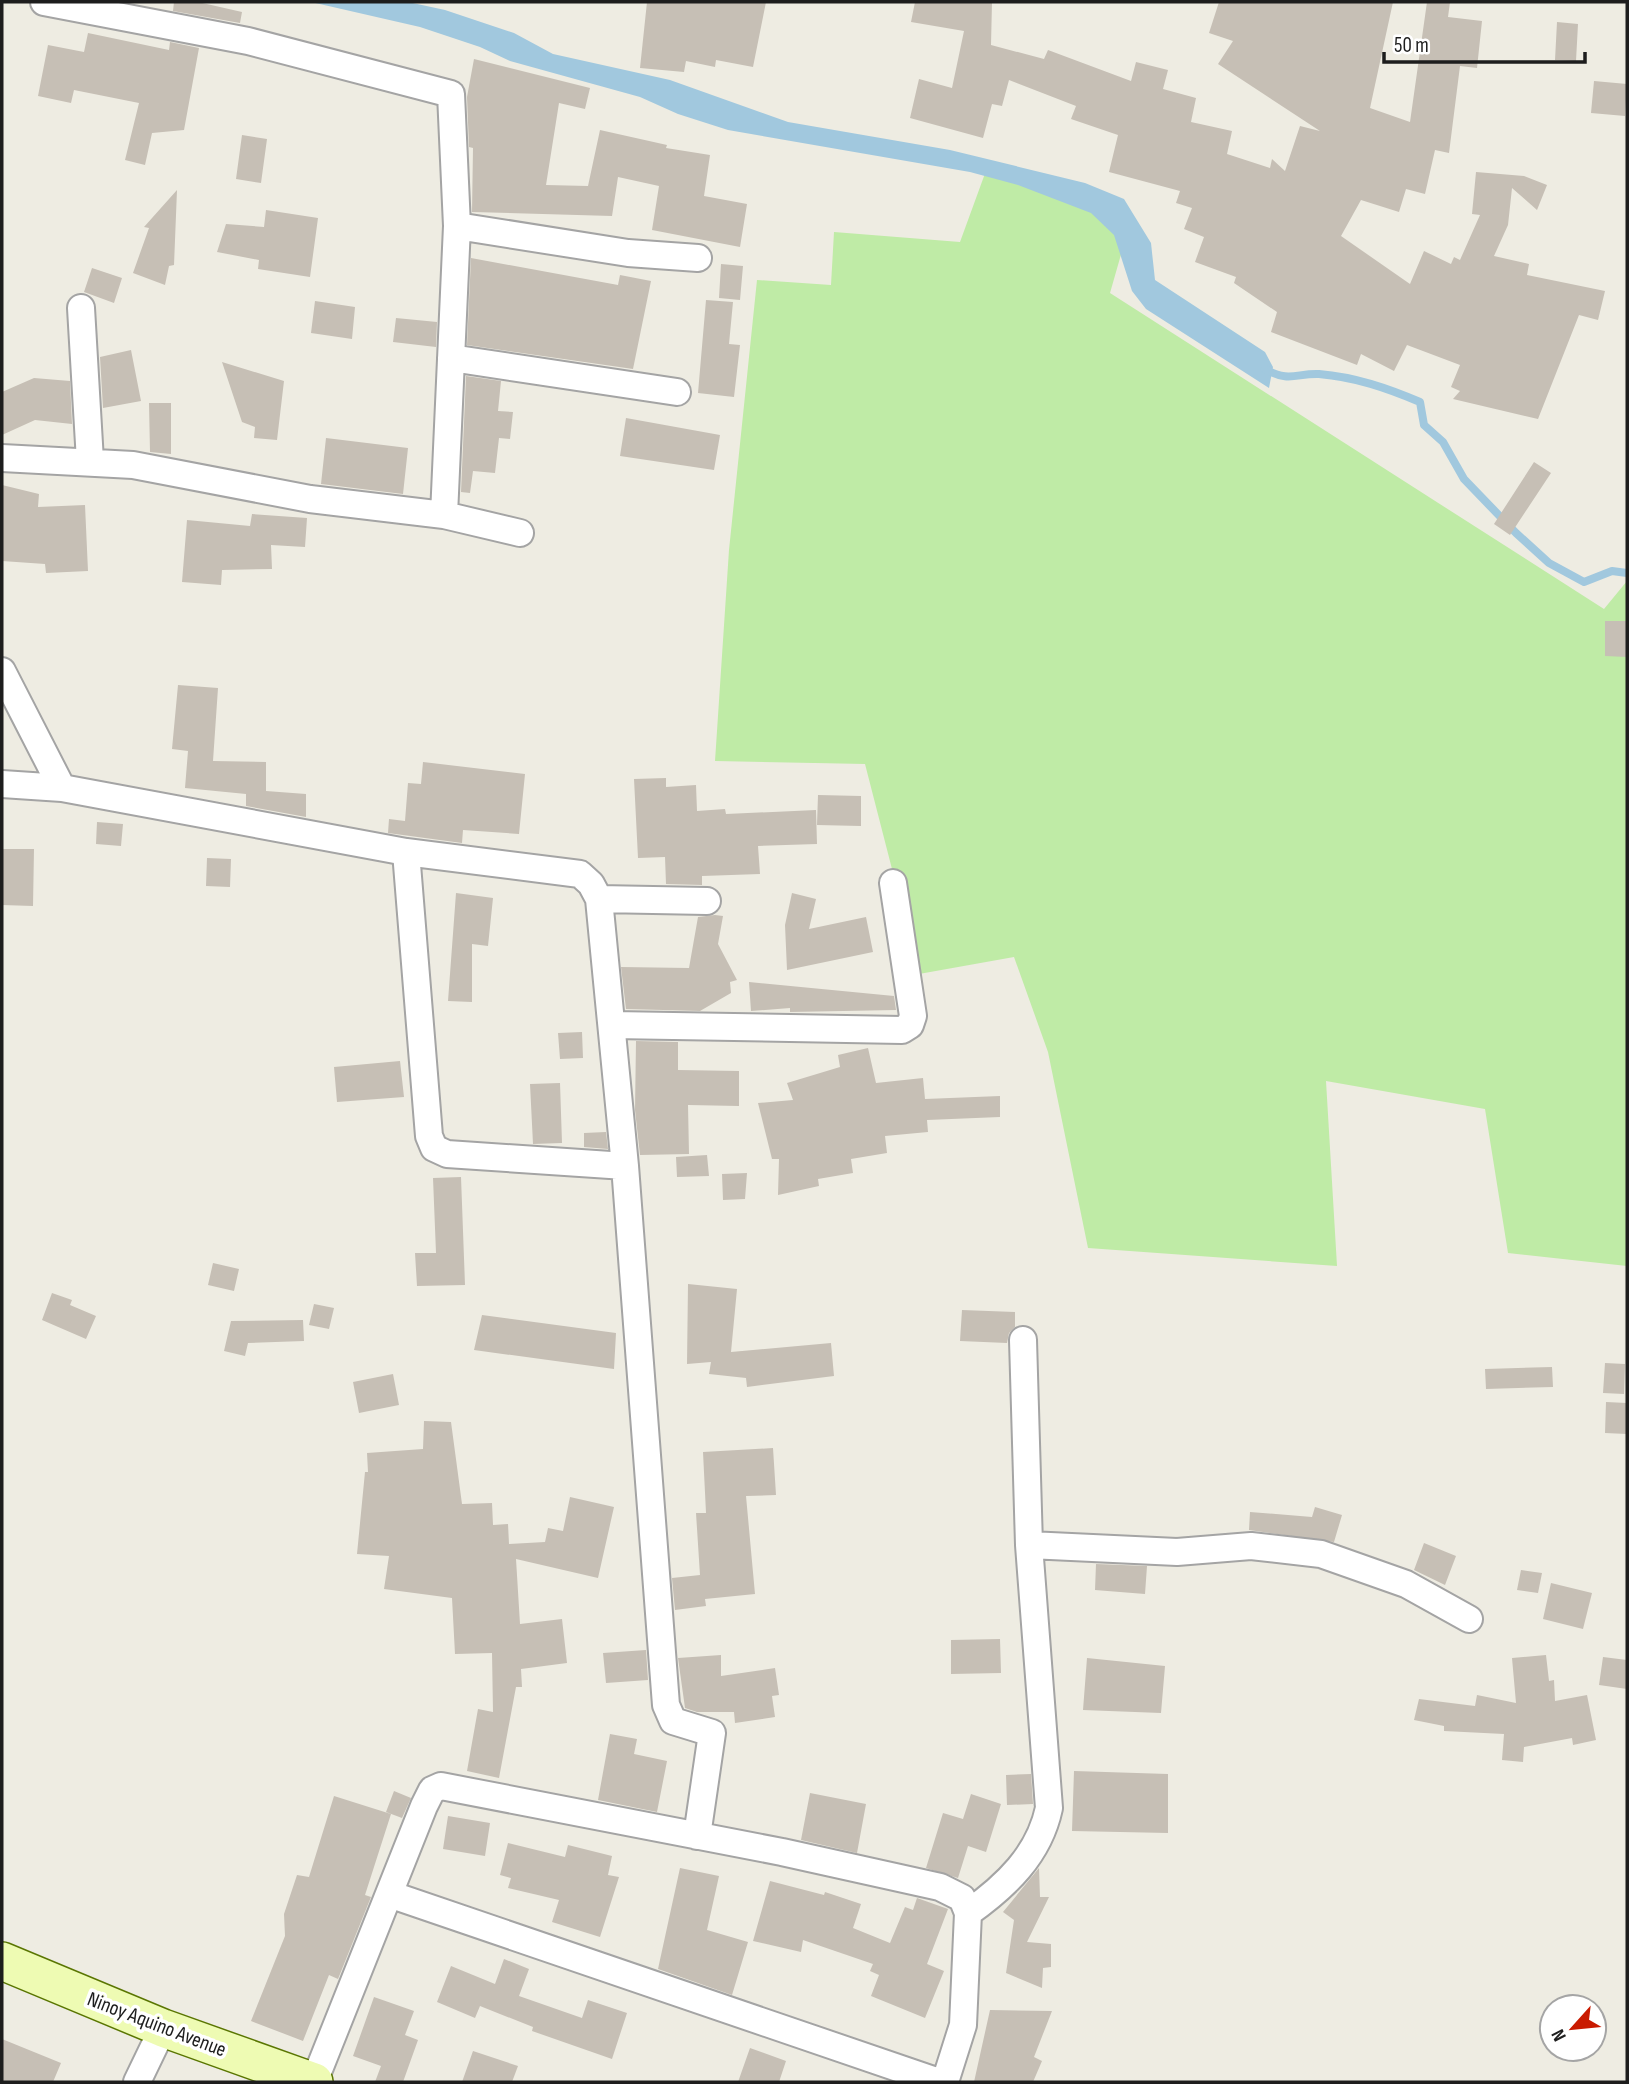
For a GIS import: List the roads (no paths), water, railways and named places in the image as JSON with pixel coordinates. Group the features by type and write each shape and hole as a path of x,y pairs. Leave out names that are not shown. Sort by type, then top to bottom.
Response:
{"main road":[{"name":"Ninoy Aquino Avenue","path":"2,1961 163,2028 314,2082"}],"street":[{"path":"44,2 248,41 451,94 457,226 444,515"},
{"path":"457,226 628,253 698,258"},
{"path":"81,308 90,461"},
{"path":"451,358 677,392"},
{"path":"2,458 133,465 310,499 444,515 520,533"},
{"path":"2,671 62,788"},
{"path":"2,784 62,788 406,852 579,873 591,884 599,899 625,1166 666,1705 673,1721 712,1733 697,1836"},
{"path":"406,852 429,1136 434,1148 447,1154 625,1166"},
{"path":"612,1025 902,1030 910,1025 913,1016 893,883"},
{"path":"599,899 707,901"},
{"path":"968,1913 991,1896 1026,1861 1044,1834 1049,1808 1029,1545 1023,1339"},
{"path":"1029,1545 1177,1552 1251,1546 1321,1554 1406,1584 1469,1619"},
{"path":"314,2082 432,1790 441,1786 940,1887 962,1898 968,1913 963,2025 945,2082"},
{"path":"389,1894 939,2082"},
{"path":"137,2082 163,2028"}],"water":[{"path":"311,2 408,2 445,10 514,33 553,54 670,80 788,122 950,150 1085,183 1124,199 1151,243 1155,280 1265,352 1273,367 1269,388 1146,309 1132,291 1114,235 1091,213 1018,185 970,172 728,130 678,114 640,97 510,61 480,47 420,27"}],"waterway":[{"path":"1265,369 1281,376 1319,374 1358,380 1420,402 1424,425 1443,442 1464,479 1549,563 1584,582 1612,571 1627,573"}]}
